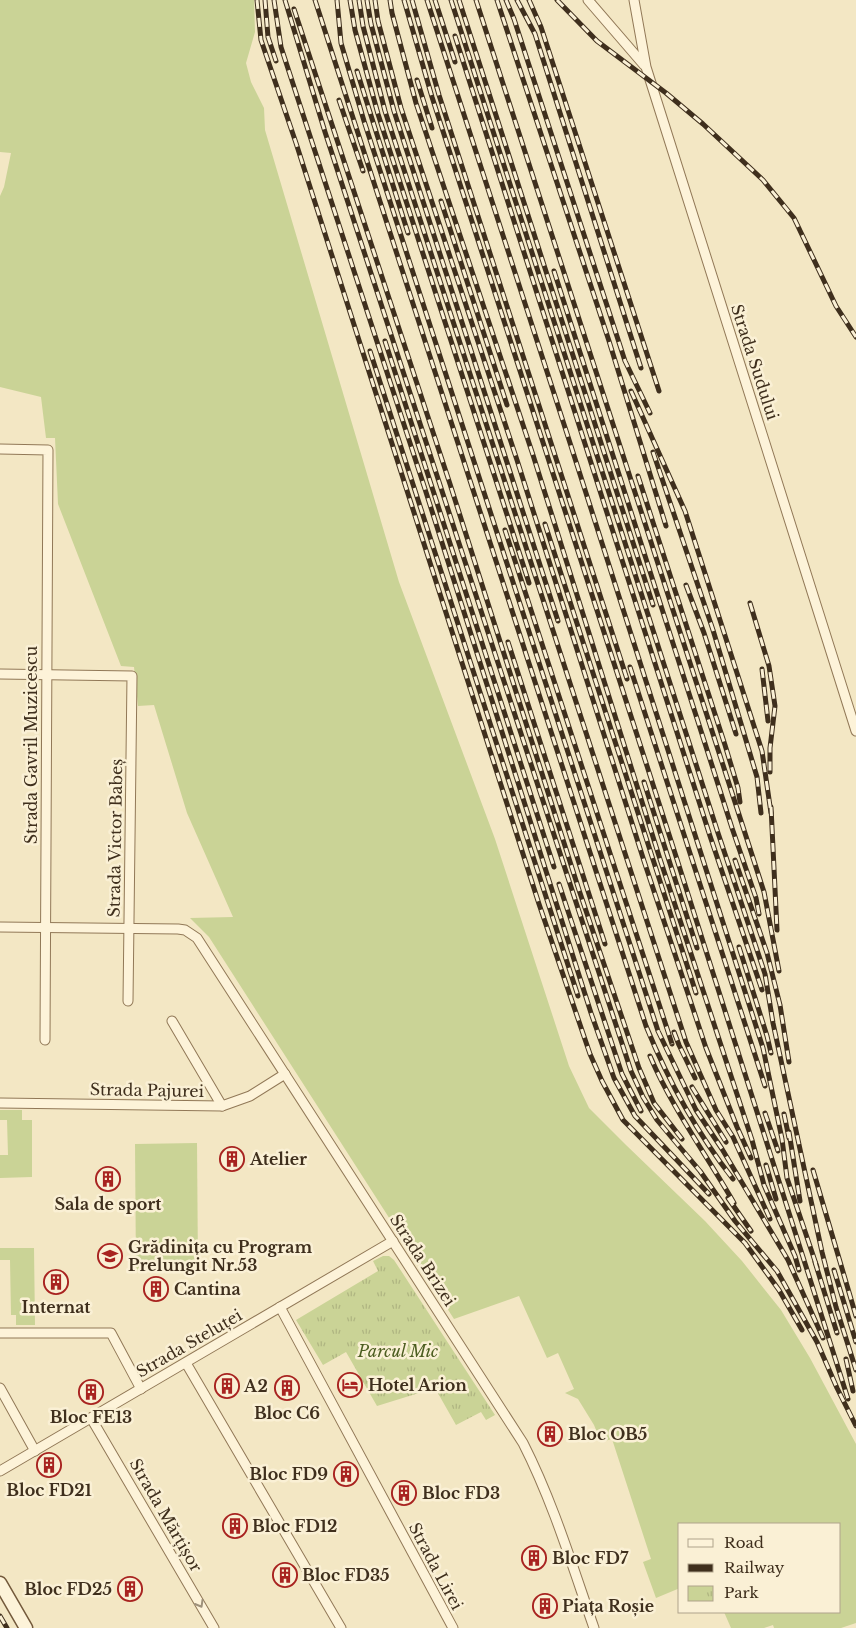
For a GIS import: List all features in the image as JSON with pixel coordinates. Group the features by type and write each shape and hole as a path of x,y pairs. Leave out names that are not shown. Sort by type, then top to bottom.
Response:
{"street":[{"path":"588,0 646,67"},
{"name":"Strada Sudului","path":"634,0 646,67 856,731"},
{"name":"Strada Gavril Muzicescu","path":"0,449 48,450 45,1040"},
{"path":"0,674 46,675"},
{"name":"Strada Victor Babeș","path":"46,675 132,676 128,1001"},
{"path":"0,927 128,928"},
{"name":"Strada Brizei","path":"128,928 185,930 197,938 202,945 523,1443 541,1478 594,1628"},
{"path":"172,1021 222,1106"},
{"name":"Strada Pajurei","path":"0,1103 222,1106 250,1096 285,1074"},
{"name":"Strada Steluței","path":"0,1471 393,1241"},
{"name":"Strada Lirei","path":"280,1307 452,1628"},
{"path":"0,1333 111,1333 141,1389"},
{"path":"186,1362 341,1628"},
{"path":"0,1388 35,1450"},
{"name":"Strada Mărțișor","path":"91,1418 214,1628"},
{"path":"0,1584 26,1628"}],"green space":[{"path":"0,0 254,0 255,32 246,63 251,82 264,108 265,130 399,582 495,839 569,1066 589,1108 705,1221 742,1261 781,1310 810,1358 856,1444 856,1623 841,1628 774,1628 773,1625 764,1628 731,1628 724,1613 841,1613 841,1523 678,1523 678,1589 656,1598 643,1562 651,1559 612,1439 601,1442 594,1425 578,1399 565,1393 574,1389 558,1353 547,1358 519,1296 454,1319 209,937 190,918 233,917 187,813 154,705 138,706 134,667 121,666 58,504 55,438 46,438 41,397 0,387 0,196 4,187 11,153 0,152"},
{"path":"0,1110 22,1110 22,1120 32,1120 32,1177 0,1178 0,1155 8,1155 7,1120 0,1120"},
{"path":"197,1143 198,1270 136,1271 135,1144"},
{"path":"0,1248 34,1248 35,1325 16,1325 16,1315 11,1315 10,1260 0,1260"},
{"name":"Parcul Mic","path":"383,1256 389,1256 394,1260 495,1415 486,1420 481,1412 456,1425 435,1388 377,1406 346,1352 323,1365 296,1320 378,1271 373,1261"}],"railway":[{"path":"257,0 261,40 296,143 539,904 590,1054 623,1120 745,1243 779,1290 802,1330"},
{"path":"265,0 268,37 276,61"},
{"path":"274,0 281,47 425,489 591,1013 614,1078 635,1116 709,1194"},
{"path":"285,0 325,132 631,1071 643,1097 657,1120 700,1171 735,1221 777,1271 817,1342 856,1426"},
{"path":"315,0 646,1026 684,1106 707,1143 733,1179"},
{"path":"337,0 341,43 364,121 658,1031 696,1110 722,1149 788,1260 823,1338"},
{"path":"350,0 355,30 378,114 529,583"},
{"path":"359,0 363,26 385,111 686,1042 716,1110 733,1137 770,1219"},
{"path":"367,0 371,24 394,111 558,621"},
{"path":"375,0 378,21 401,108 517,460 644,861 706,1048 751,1158"},
{"path":"390,0 416,103 533,455 659,856 752,1140 764,1185 795,1256 799,1270"},
{"path":"404,0 432,97 848,1399"},
{"path":"412,0 439,95 627,679"},
{"path":"427,0 763,1048 782,1139 787,1178 817,1267"},
{"path":"435,0 455,62"},
{"path":"451,0 765,974 773,1023 822,1252 836,1307 856,1370"},
{"path":"459,0 653,605"},
{"path":"476,0 764,892 779,971"},
{"path":"497,0 609,341 666,526"},
{"path":"506,0 514,19 625,361 650,413"},
{"path":"517,0 535,34 641,368"},
{"path":"529,0 541,27 659,391"},
{"path":"557,0 597,41 666,93 703,124 763,180 794,218 836,306 856,337"},
{"path":"294,9 450,484 579,890 639,1068 654,1103 682,1139"},
{"path":"455,36 710,836 762,990"},
{"path":"357,71 408,233"},
{"path":"417,80 432,128"},
{"path":"339,100 363,171"},
{"path":"441,201 507,405"},
{"path":"554,271 756,898 759,914"},
{"path":"385,341 554,867"},
{"path":"370,351 578,996"},
{"path":"631,391 685,511 762,751 771,813"},
{"path":"653,452 713,630 757,777 761,813"},
{"path":"638,476 725,745 738,788 740,802"},
{"path":"545,524 696,993"},
{"path":"505,530 672,1044"},
{"path":"686,585 704,633 736,734"},
{"path":"750,603 769,666 775,706 770,748 770,772"},
{"path":"508,642 605,944"},
{"path":"630,667 765,1086"},
{"path":"762,669 768,721"},
{"path":"644,782 697,948"},
{"path":"771,807 777,930"},
{"path":"735,860 767,953 780,1005 789,1062"},
{"path":"559,884 622,1074 641,1111"},
{"path":"739,947 771,1053"},
{"path":"674,1032 695,1078"},
{"path":"650,1056 668,1094 734,1203"},
{"path":"692,1087 726,1142"},
{"path":"765,1113 778,1151"},
{"path":"784,1114 789,1138"},
{"path":"789,1132 800,1201"},
{"path":"766,1165 776,1199"},
{"path":"813,1170 856,1316"},
{"path":"728,1198 751,1231"},
{"path":"815,1262 837,1333"},
{"path":"834,1270 856,1342"},
{"path":"846,1359 853,1391"},
{"path":"0,1616 7,1628"}],"place":[{"name":"Atelier","path":"232,1159"},
{"name":"Sala de sport","path":"108,1179"},
{"name":"Grădinița cu Program Prelungit Nr.53","path":"110,1256"},
{"name":"Internat","path":"56,1282"},
{"name":"Cantina","path":"156,1289"},
{"name":"Hotel Arion","path":"350,1385"},
{"name":"A2","path":"227,1386"},
{"name":"Bloc C6","path":"287,1388"},
{"name":"Bloc FE13","path":"91,1392"},
{"name":"Bloc OB5","path":"550,1434"},
{"name":"Bloc FD21","path":"49,1465"},
{"name":"Bloc FD9","path":"346,1474"},
{"name":"Bloc FD3","path":"404,1493"},
{"name":"Bloc FD12","path":"235,1526"},
{"name":"Bloc FD7","path":"534,1558"},
{"name":"Bloc FD35","path":"285,1575"},
{"name":"Bloc FD25","path":"130,1589"},
{"name":"Piața Roșie","path":"545,1606"}]}
